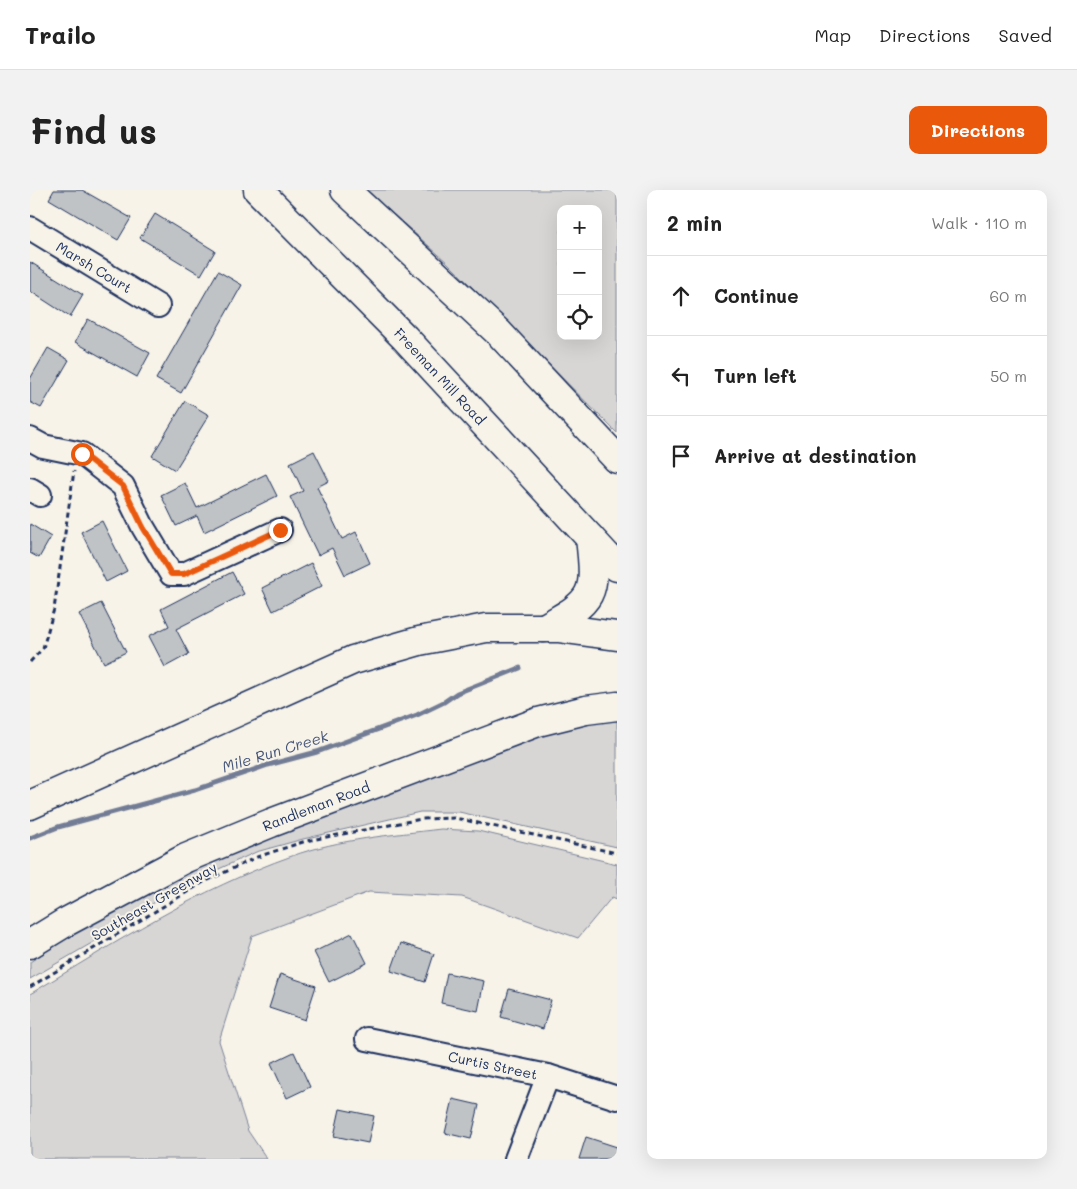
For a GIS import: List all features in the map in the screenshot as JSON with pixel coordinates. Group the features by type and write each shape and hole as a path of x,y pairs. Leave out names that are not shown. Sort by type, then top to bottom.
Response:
{"main road":[{"name":"Freeman Mill Road","path":"258,190 404,338 617,567"},
{"path":"345,190 499,333 617,459"},
{"path":"544,628 585,602 593,587 594,568 590,538"},
{"path":"30,805 353,660 418,640 486,628 544,628 617,636"},
{"name":"Randleman Road","path":"30,944 66,922 186,858 272,823 538,722 586,710 617,706"}],"street":[{"name":"Marsh Court","path":"30,228 158,306"},
{"path":"35,445 79,453 123,486 143,527 171,574 184,574 280,530"},
{"name":"Curtis Street","path":"367,1039 548,1076 617,1098"},
{"path":"516,1159 548,1076"}],"path":[{"path":"30,662 43,648 54,609 79,453"},
{"name":"Southeast Greenway","path":"30,987 202,883 257,857 306,841 421,819 455,818 617,853"}],"shaded area":[{"path":"366,190 617,190 617,433 448,263"},
{"path":"617,721 617,847 459,812 420,812 256,852 173,890 109,933 30,979 30,962 76,932 194,869 253,844 553,731 592,723"},
{"path":"441,829 478,831 617,864 617,899 612,897 578,938 462,897 369,892 252,936 219,1041 248,1131 267,1159 30,1159 30,994 158,918 223,884 257,869 328,845 366,838"}],"building":[{"path":"54,190 82,190 131,218 118,240 49,199"},
{"path":"155,214 215,251 201,275 140,238"},
{"path":"30,262 83,295 70,317 30,291"},
{"path":"218,271 242,285 181,393 156,379"},
{"path":"88,319 150,353 137,377 75,342"},
{"path":"48,348 69,360 41,408 30,402 30,379"},
{"path":"185,401 209,415 175,470 152,456"},
{"path":"314,451 329,481 317,487 342,539 356,532 370,563 345,575 332,548 318,555 290,497 303,491 290,463"},
{"path":"266,474 277,496 204,532 197,516 176,526 161,495 185,483 197,508"},
{"path":"102,521 127,571 106,582 81,532"},
{"path":"30,524 51,537 39,558 30,553"},
{"path":"311,563 322,586 273,611 262,588"},
{"path":"232,572 244,594 176,629 189,654 165,667 149,636 169,626 161,609"},
{"path":"101,603 126,652 104,663 79,614"},
{"path":"352,933 367,963 329,982 314,952"},
{"path":"401,943 434,954 425,982 391,971"},
{"path":"447,973 484,981 478,1011 441,1003"},
{"path":"280,974 316,986 305,1020 269,1008"},
{"path":"509,989 551,1000 543,1029 501,1017"},
{"path":"294,1052 310,1087 287,1098 271,1063"},
{"path":"453,1099 479,1105 471,1139 445,1133"},
{"path":"340,1109 374,1116 368,1143 334,1136"},
{"path":"586,1137 617,1147 617,1159 579,1159"}],"waterway":[{"name":"Mile Run Creek","path":"30,838 58,827 195,790 268,765 317,752 417,715 444,702 457,693 520,668"}],"route":[{"path":"82,454 123,486 143,527 171,574 184,574 280,530"}]}
